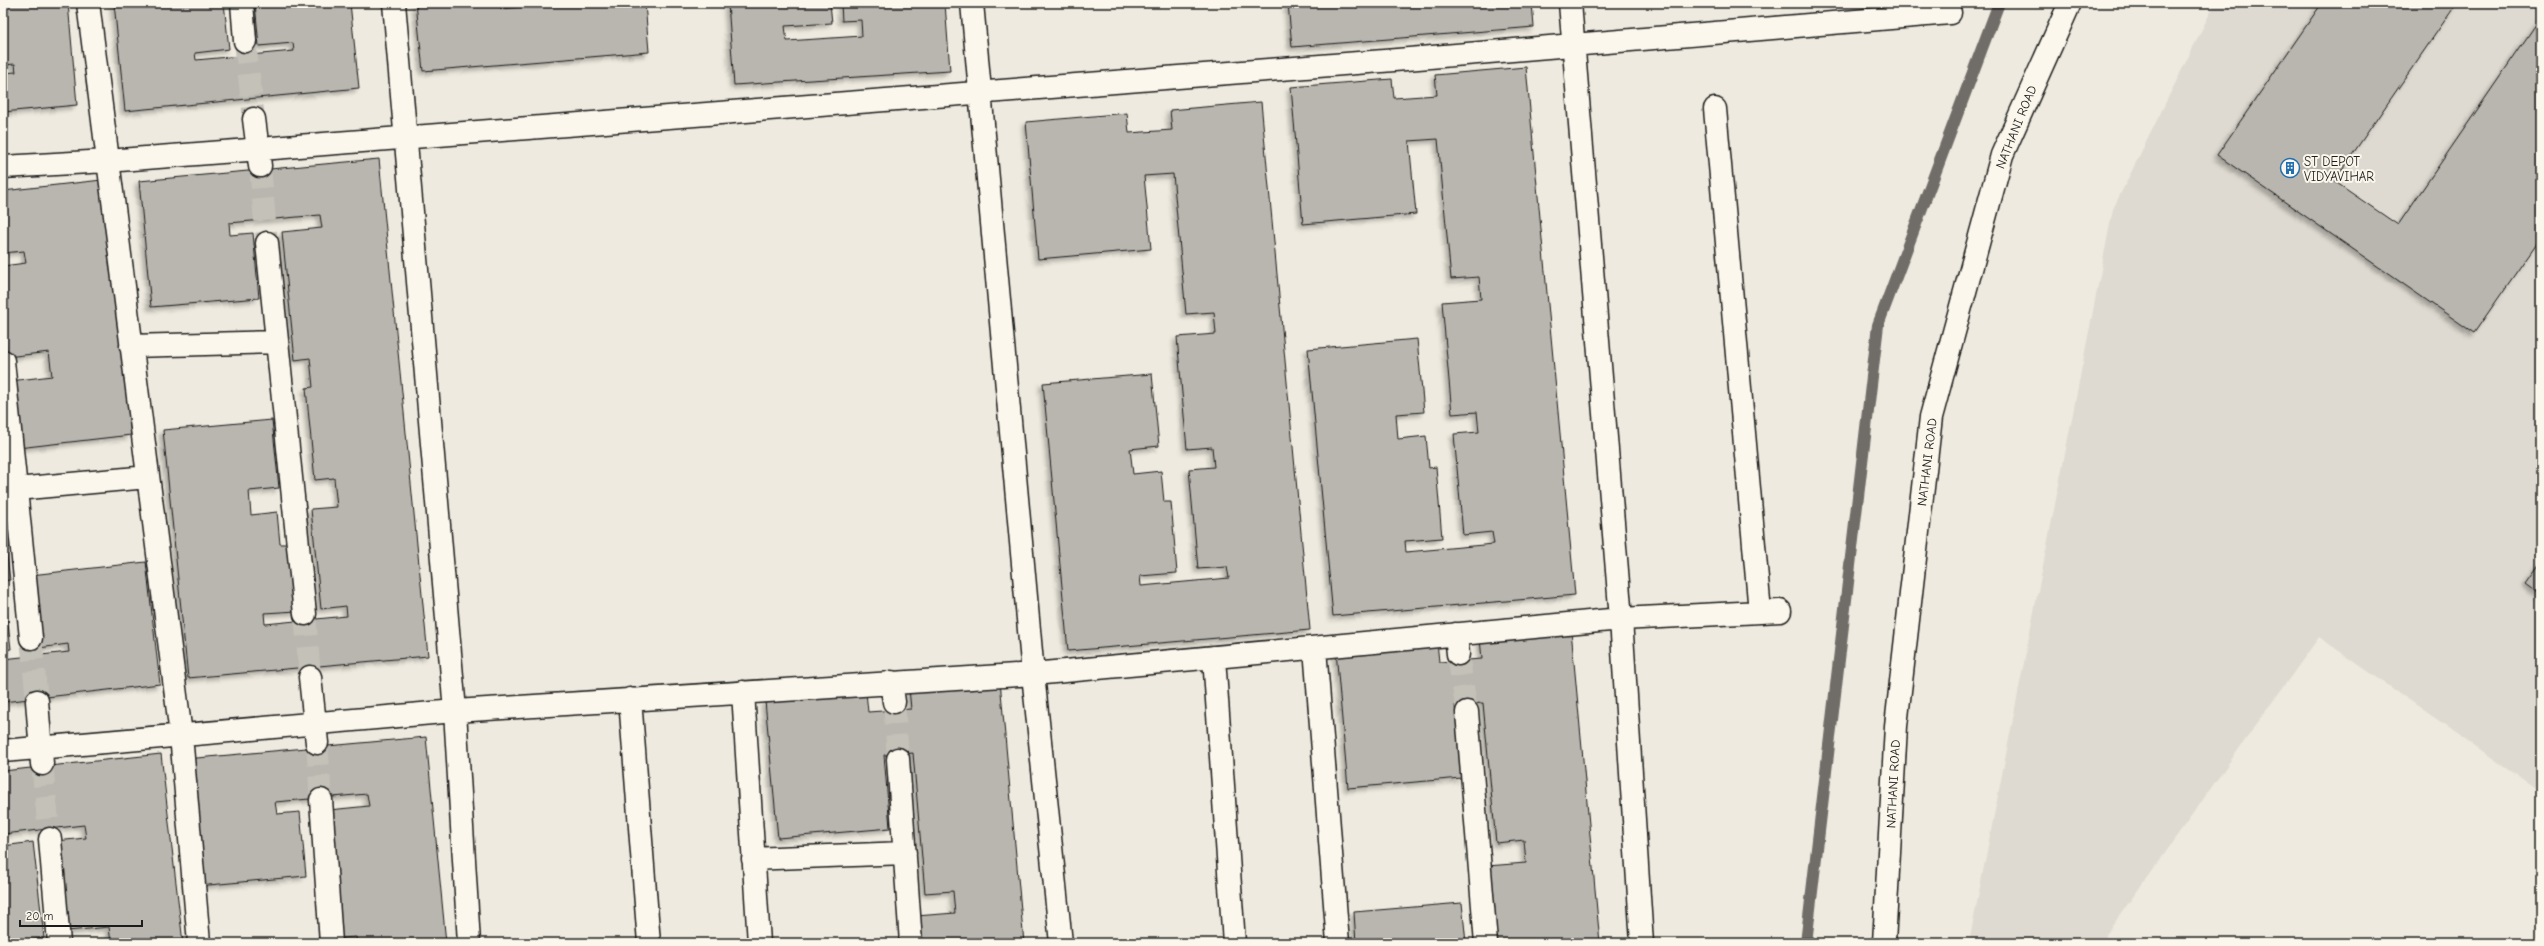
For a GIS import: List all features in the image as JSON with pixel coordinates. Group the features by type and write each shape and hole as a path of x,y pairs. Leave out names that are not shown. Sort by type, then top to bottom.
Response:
{"street":[{"path":"88,3 181,735 199,943"},
{"path":"242,3 245,41"},
{"path":"394,3 404,138 455,711 469,943"},
{"path":"972,3 982,93 1033,674 1061,943"},
{"path":"1570,3 1621,619 1642,943"},
{"name":"NATHANI ROAD","path":"1884,943 1896,726 1931,417 2002,155 2070,3"},
{"path":"3,167 107,161 259,158 404,138 1574,46 1950,13"},
{"path":"3,751 41,756 181,735 316,733 455,711 630,699 743,692 892,692 1033,674 1315,648 1457,644 1621,619 1770,611 1715,109"},
{"path":"254,119 259,158"},
{"path":"267,243 305,614"},
{"path":"131,346 277,342"},
{"path":"3,361 31,638"},
{"path":"16,490 148,477"},
{"path":"1315,648 1338,943"},
{"path":"1214,657 1234,943"},
{"path":"310,677 316,733"},
{"path":"743,692 759,943"},
{"path":"630,699 649,943"},
{"path":"37,701 41,756"},
{"path":"1467,712 1486,943"},
{"path":"898,759 911,943"},
{"path":"321,800 331,943"},
{"path":"50,839 59,943"},
{"path":"754,859 905,853"}],"shaded area":[{"name":"ST DEPOT VIDYAVIHAR","path":"2215,3 2541,3 2541,792 2319,637 2100,943 1969,943 2113,209"}],"building":[{"path":"3,3 68,3 77,105 3,112 3,73 16,72 15,64 3,65"},
{"path":"114,3 224,3 229,49 195,53 196,60 294,51 293,43 259,46 255,3 350,3 359,88 125,111"},
{"path":"416,3 501,3 501,9 567,3 645,3 649,52 423,71"},
{"path":"728,3 830,3 832,23 785,26 787,41 862,36 861,20 842,21 841,3 945,3 950,71 734,85"},
{"path":"1288,3 1532,3 1534,27 1292,47"},
{"name":"ST DEPOT VIDYAVIHAR","path":"2322,3 2457,3 2334,181 2398,225 2541,17 2541,237 2474,333 2217,155"},
{"path":"1526,67 1575,595 1333,616 1308,349 1417,339 1424,412 1396,414 1398,439 1426,436 1429,468 1436,467 1442,538 1405,541 1406,552 1494,544 1492,532 1463,535 1454,434 1479,432 1477,412 1452,414 1442,302 1481,299 1479,277 1451,279 1438,139 1409,141 1416,214 1303,224 1291,87 1392,79 1394,98 1437,95 1435,75"},
{"path":"1261,102 1310,630 1068,651 1043,383 1152,374 1159,446 1130,449 1133,474 1161,471 1164,502 1171,502 1177,573 1140,576 1141,586 1229,578 1227,567 1198,569 1189,469 1214,467 1212,447 1187,449 1177,337 1216,334 1214,312 1186,314 1173,174 1144,176 1151,249 1038,259 1026,122 1127,113 1129,133 1172,130 1170,110"},
{"path":"379,159 428,656 188,678 163,430 272,420 279,488 249,491 251,515 277,512 280,544 291,544 297,611 264,613 265,624 347,616 346,606 321,609 311,509 337,507 334,478 315,480 306,388 313,387 310,358 295,360 282,232 322,228 320,215 229,223 230,235 253,233 259,298 151,307 139,181"},
{"path":"102,180 131,435 18,448 10,381 52,376 49,352 7,357 3,321 3,266 26,263 24,251 3,253 3,191"},
{"path":"3,472 12,547 6,548 10,580 3,581"},
{"path":"146,562 160,684 3,702 3,659 69,652 68,644 39,648 31,575"},
{"path":"2541,562 2541,594 2526,583"},
{"path":"3,581 11,649 3,650"},
{"path":"1571,630 1600,943 1494,943 1487,866 1526,863 1524,840 1496,843 1483,703 1455,705 1461,778 1348,788 1336,651 1437,642 1439,662 1482,659 1480,639"},
{"path":"1000,681 1024,943 919,943 916,916 955,913 953,891 925,893 913,753 884,755 890,828 778,838 765,701 866,692 868,712 911,709 909,688"},
{"path":"426,737 446,943 357,943 356,937 342,938 329,810 369,806 367,794 275,802 277,814 300,812 306,876 198,886 186,759"},
{"path":"161,754 183,943 111,943 109,927 67,931 56,841 86,838 84,825 3,834 3,771"},
{"path":"33,842 44,938 3,943 3,846"},
{"path":"1462,903 1466,943 1356,943 1354,912"}],"waterway":[{"path":"1806,943 1878,325 1999,3"}],"tunnel":[{"path":"245,41 254,119"},
{"path":"260,166 267,243"},
{"path":"305,614 310,677"},
{"path":"31,638 37,701"},
{"path":"1458,654 1467,712"},
{"path":"894,702 898,759"},
{"path":"317,743 321,800"},
{"path":"42,764 50,839"}],"place":[{"name":"ST DEPOT VIDYAVIHAR","path":"2290,168"}]}
